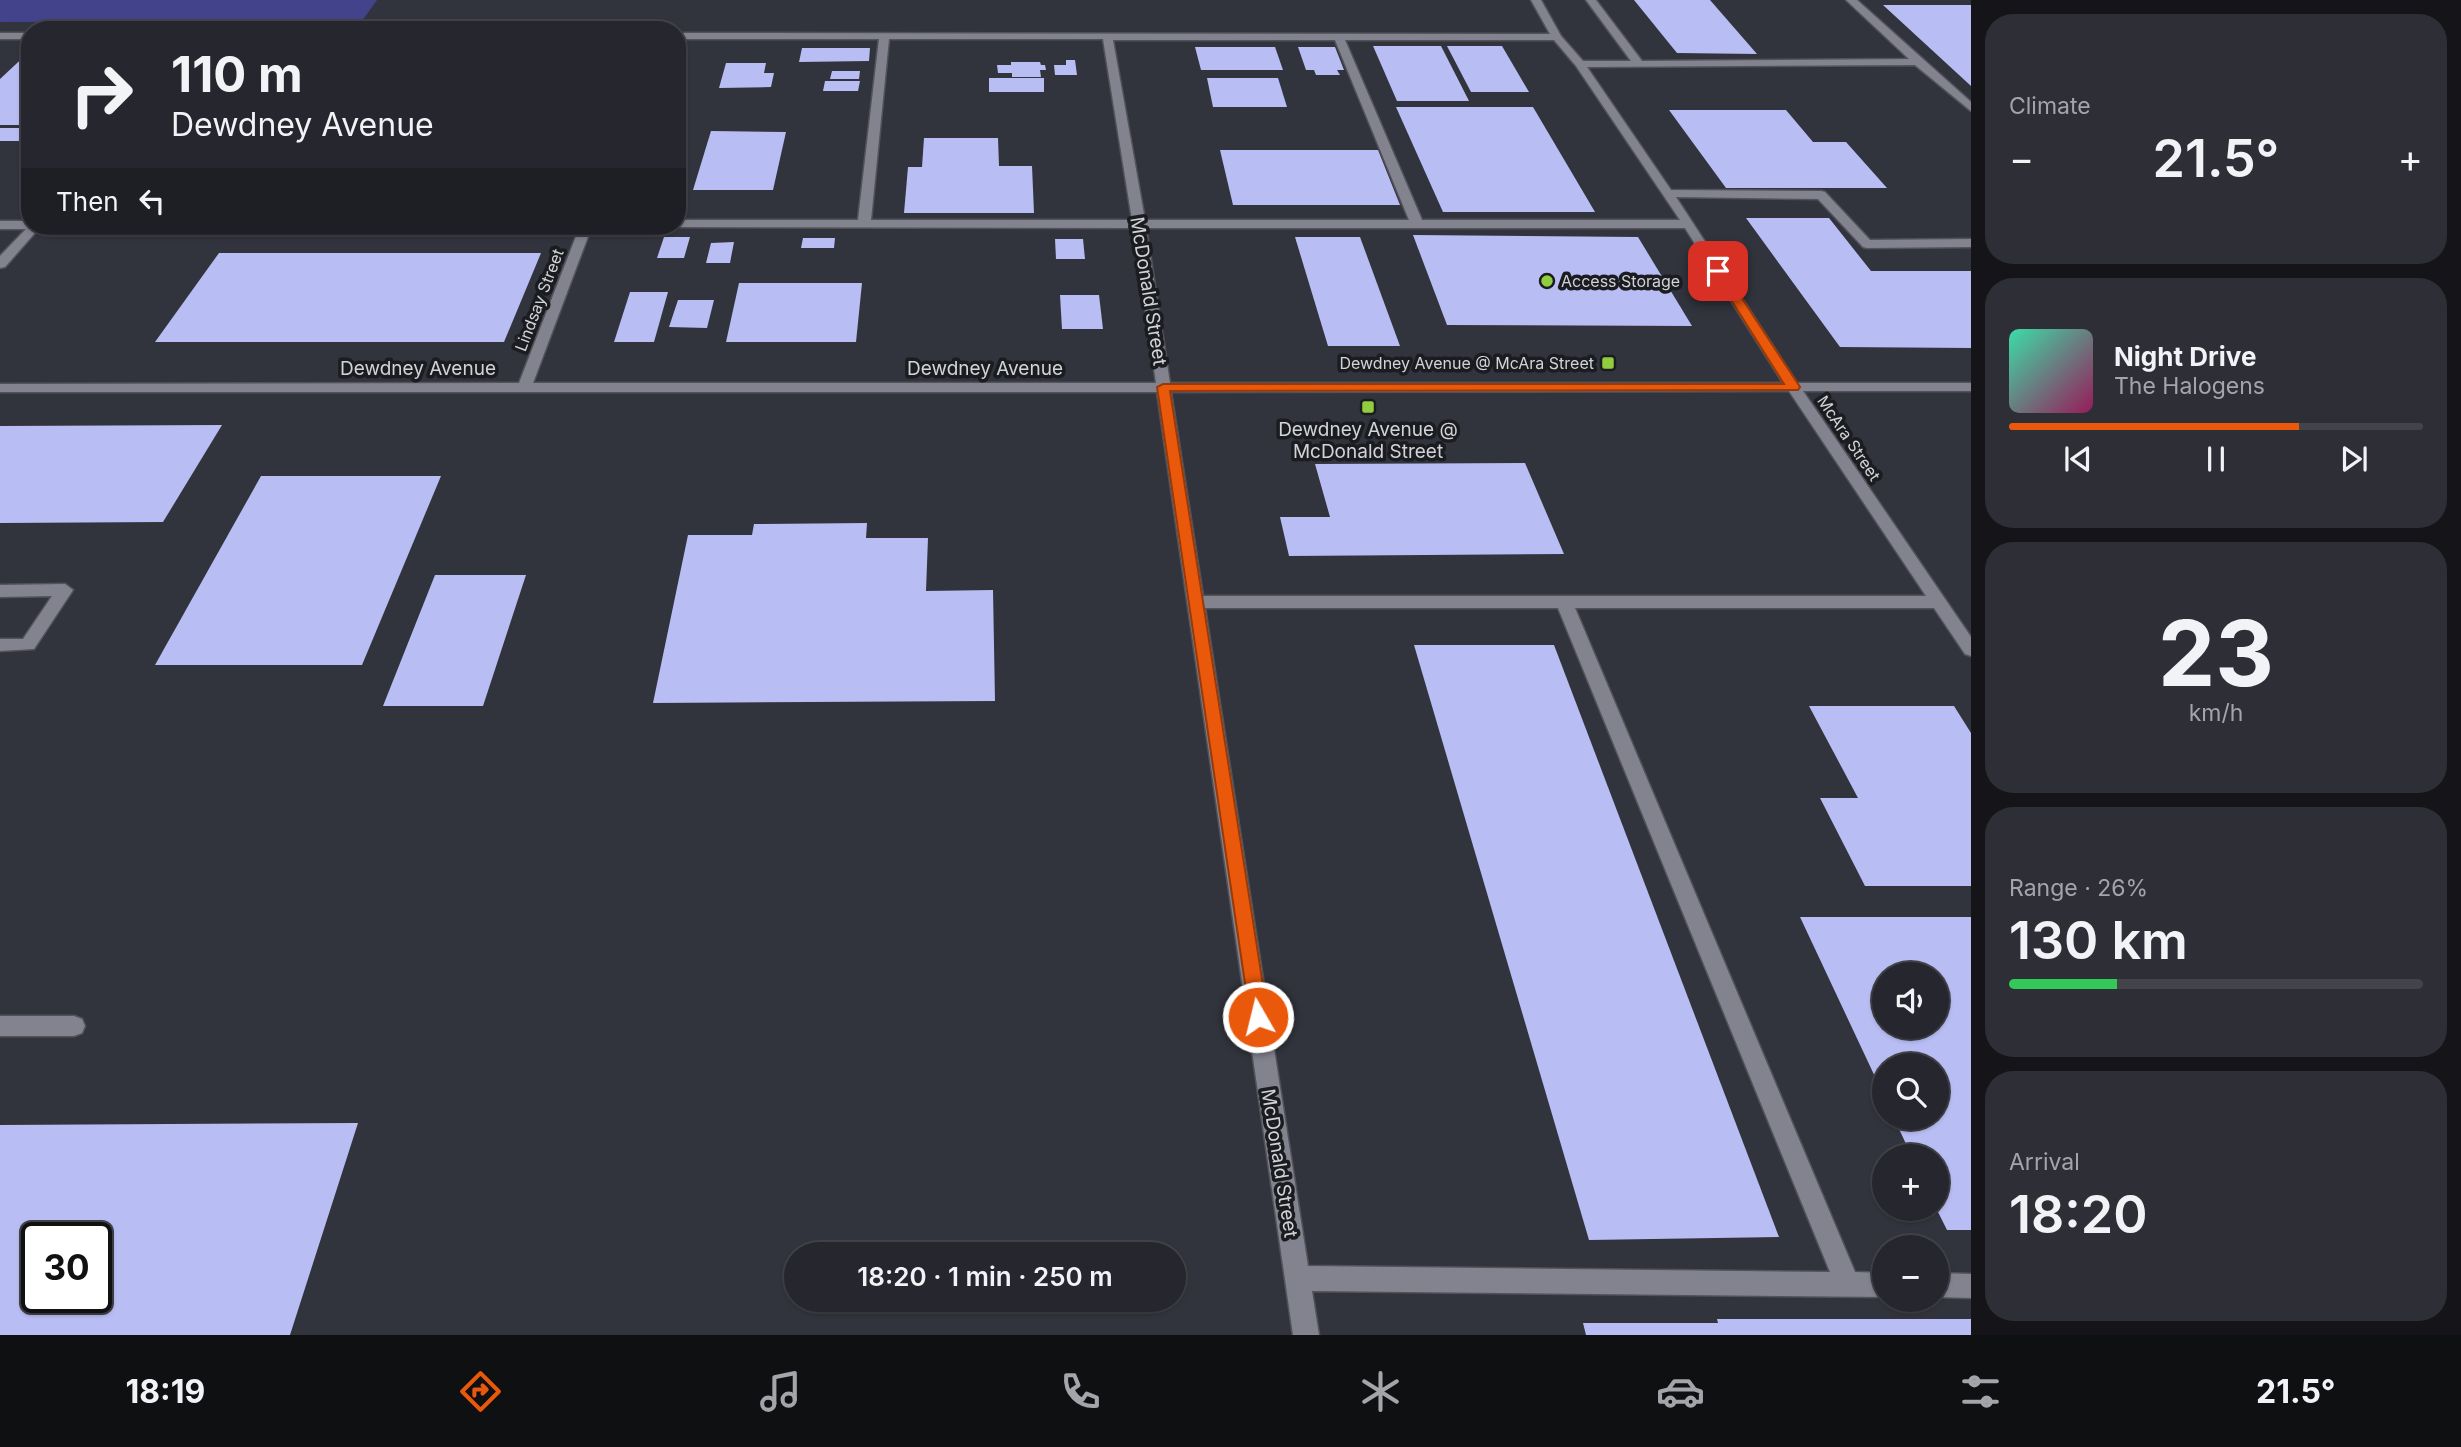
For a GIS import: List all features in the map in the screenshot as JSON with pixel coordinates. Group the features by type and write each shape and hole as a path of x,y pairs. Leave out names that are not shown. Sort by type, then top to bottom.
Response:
{"street":[{"name":"McAra Street","path":"1536,0 1557,37 1580,64 1666,194 1689,224 1793,387 1971,650"},
{"path":"1591,0 1639,64"},
{"path":"1851,0 1971,108"},
{"path":"0,36 21,36"},
{"path":"686,36 1557,37"},
{"path":"864,224 884,36"},
{"name":"McDonald Street","path":"1107,36 1139,223 1306,1335"},
{"path":"1338,36 1417,224"},
{"path":"1580,64 1918,62"},
{"path":"1666,194 1821,195 1867,244 1971,243"},
{"path":"686,224 1689,224"},
{"path":"0,225 21,225"},
{"path":"0,264 24,235"},
{"name":"Lindsay Street","path":"525,387 583,235"},
{"name":"Dewdney Avenue","path":"0,388 1971,387"},
{"path":"0,591 65,590 28,645 0,645"},
{"path":"1196,603 1938,602"},
{"path":"1564,603 1847,1284"},
{"path":"0,1026 74,1026"},
{"path":"1297,1278 1872,1285"},
{"path":"1949,1285 1971,1286"}],"shaded area":[{"path":"0,0 377,0 362,21 0,22"}],"building":[{"path":"1634,0 1710,0 1757,54 1677,53"},
{"path":"1883,5 1971,5 1971,86"},
{"path":"1373,46 1441,46 1469,101 1397,101"},
{"path":"1447,46 1502,46 1529,92 1471,92"},
{"path":"1195,47 1275,47 1283,70 1201,70"},
{"path":"1298,47 1335,47 1344,70 1337,70 1340,75 1316,75 1314,70 1306,70"},
{"path":"802,48 870,48 869,61 799,62"},
{"path":"21,59 21,125 0,125 0,79"},
{"path":"1066,60 1075,60 1077,75 1055,75 1054,65 1066,65"},
{"path":"1011,62 1040,62 1045,65 1046,70 1040,70 1041,77 1012,77 1012,73 998,73 997,65 1011,65"},
{"path":"726,63 766,63 764,73 774,73 771,87 719,88"},
{"path":"832,71 860,71 859,79 830,79"},
{"path":"989,78 1044,78 1044,92 989,92"},
{"path":"1207,78 1278,78 1287,107 1213,107"},
{"path":"825,81 860,81 858,91 823,91"},
{"path":"1396,107 1533,107 1595,212 1443,212"},
{"path":"1669,110 1786,110 1813,142 1846,142 1887,188 1726,188"},
{"path":"0,128 21,128 21,141 0,141"},
{"path":"711,131 786,132 773,190 693,190"},
{"path":"924,138 998,138 999,166 1032,166 1034,213 904,213 908,167 922,167"},
{"path":"1220,150 1378,150 1400,205 1233,205"},
{"path":"1746,218 1829,218 1871,271 1971,271 1971,348 1840,347"},
{"name":"Access Storage","path":"1413,235 1638,237 1692,326 1447,325"},
{"path":"664,237 690,237 684,258 657,258"},
{"path":"1295,237 1360,237 1400,346 1328,346"},
{"path":"803,238 835,238 834,248 801,248"},
{"path":"1055,239 1083,239 1085,259 1056,259"},
{"path":"734,242 730,263 706,263 711,243"},
{"path":"219,253 541,253 504,342 155,342"},
{"path":"739,283 862,283 856,342 726,342"},
{"path":"630,292 668,292 654,342 614,342"},
{"path":"1060,295 1099,295 1103,329 1062,329"},
{"path":"678,300 714,300 707,328 669,327"},
{"path":"222,425 163,522 0,523 0,426"},
{"path":"1525,463 1564,554 1289,556 1280,517 1330,517 1315,464"},
{"path":"261,476 441,476 362,665 155,665"},
{"path":"867,523 866,538 928,538 926,591 993,590 995,701 653,703 688,535 752,535 754,524"},
{"path":"435,575 526,575 483,706 383,706"},
{"path":"1414,645 1554,645 1779,1237 1589,1240"},
{"path":"1809,706 1954,706 1971,733 1971,886 1865,886 1820,798 1858,798"},
{"path":"1800,917 1971,917 1971,1230 1947,1230 1942,1221 1949,1221 1949,1144 1906,1144 1900,1130 1949,1130 1949,1053 1872,1053 1872,1070"},
{"path":"358,1123 290,1335 0,1335 0,1125"},
{"path":"1717,1319 1971,1319 1971,1335 1586,1335 1583,1323 1718,1323"}],"place":[{"name":"Access Storage","path":"1547,281"},
{"name":"Dewdney Avenue @ McAra Street","path":"1608,363"},
{"name":"Dewdney Avenue @ McDonald Street","path":"1368,407"}],"route":[{"path":"1258,1017 1163,387 1793,387 1718,271"}]}
